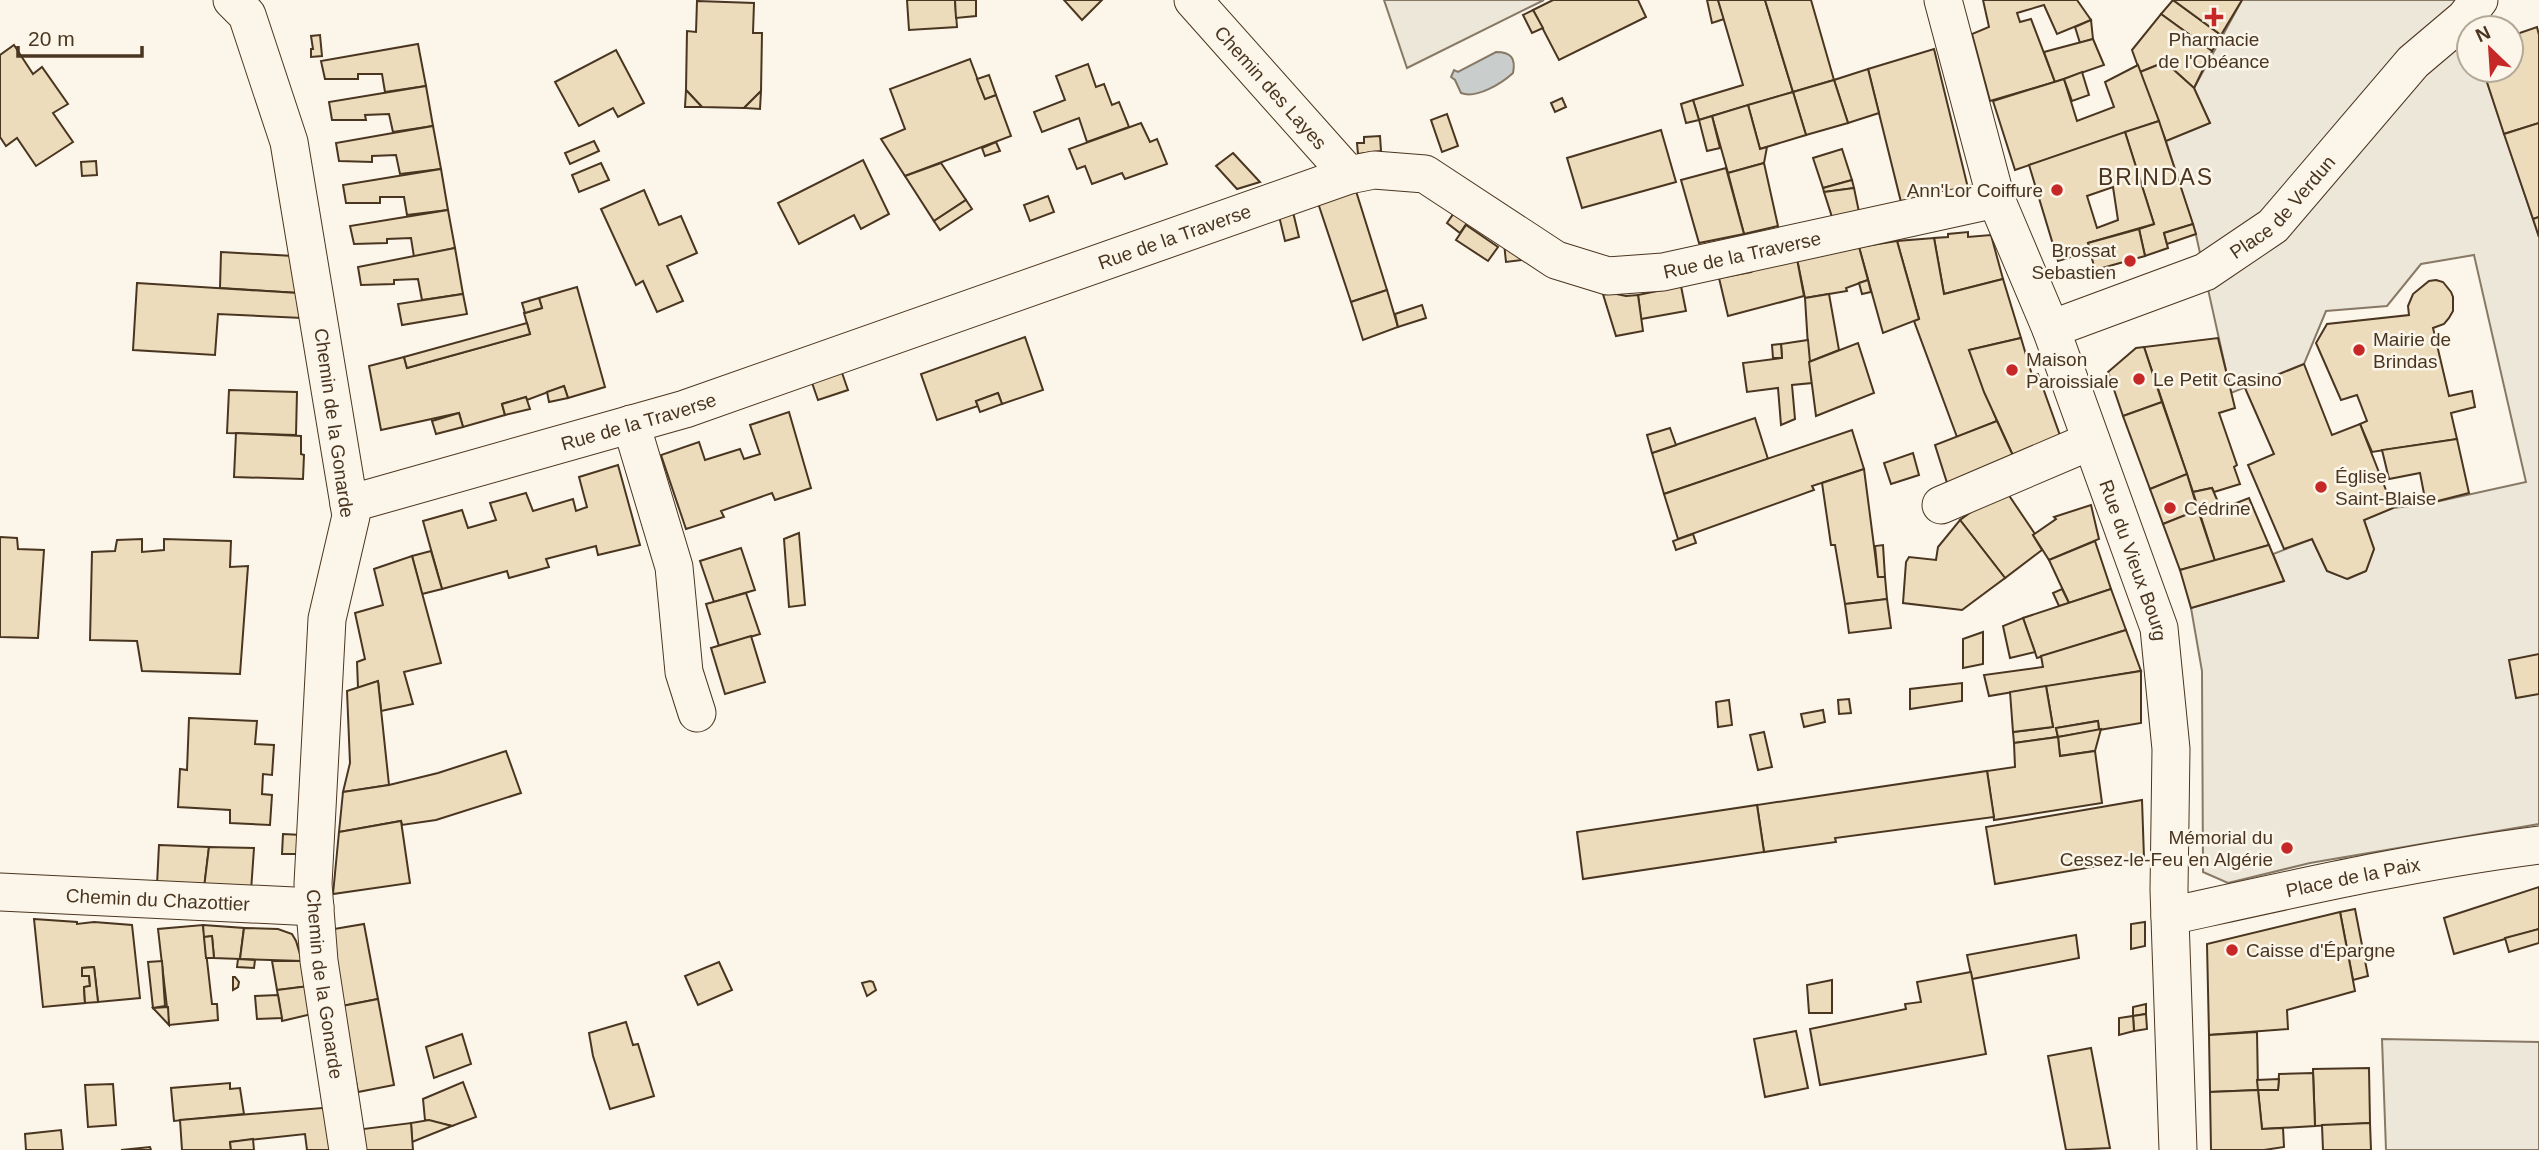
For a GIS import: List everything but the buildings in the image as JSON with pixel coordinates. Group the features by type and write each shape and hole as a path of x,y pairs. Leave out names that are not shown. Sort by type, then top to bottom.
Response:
{"street":[{"name":"Chemin de la Gonarde","path":"232,0 247,15 289,142 351,516 327,619 313,884 319,961 348,1150"},
{"name":"Chemin des Layes","path":"1193,0 1349,175"},
{"name":"Rue du Vieux Bourg","path":"1943,0 1996,199 2051,329 2159,628 2171,749 2170,916 2178,1150"},
{"name":"Place de Verdun","path":"2051,329 2205,272 2273,226 2413,62 2472,9"},
{"name":"Rue de la Traverse","path":"349,504 685,409 1349,175 1374,170 1425,174 1556,260 1608,276 1662,272 1996,199"},
{"path":"631,424 674,567 684,672 697,713"},
{"path":"1941,505 2091,441"},
{"name":"Place de la Paix","path":"2170,916 2368,872 2467,854 2539,845"},
{"name":"Chemin du Chazottier","path":"0,892 315,907"}],"shaded area":[{"path":"1384,0 1544,0 1407,68"},
{"path":"2242,0 2459,0 2464,14 2455,14 2455,84 2488,84 2539,237 2539,824 2310,863 2228,883 2203,872 2202,671 2191,608 2284,581 2273,554 2312,539 2327,571 2348,579 2366,571 2374,549 2364,520 2393,508 2426,504 2526,482 2474,255 2421,264 2387,306 2326,311 2304,364 2231,393 2196,235 2166,141 2210,123 2194,88"},
{"path":"1496,52 1511,57 1514,63 1513,73 1502,82 1481,92 1461,93 1451,77 1454,70 1458,72"},
{"path":"2382,1039 2539,1042 2539,1150 2386,1150"}],"place":[{"name":"Pharmacie de l'Obéance","path":"2214,17"},
{"name":"Ann'Lor Coiffure","path":"2057,190"},
{"name":"Brossat Sebastien","path":"2130,261"},
{"name":"Mairie de Brindas","path":"2359,350"},
{"name":"Maison Paroissiale","path":"2012,370"},
{"name":"Le Petit Casino","path":"2139,379"},
{"name":"Église Saint-Blaise","path":"2321,487"},
{"name":"Cédrine","path":"2170,508"},
{"name":"Mémorial du Cessez-le-Feu en Algérie","path":"2287,848"},
{"name":"Caisse d'Épargne","path":"2232,950"}],"district":[{"name":"BRINDAS","path":"2156,177"}]}
